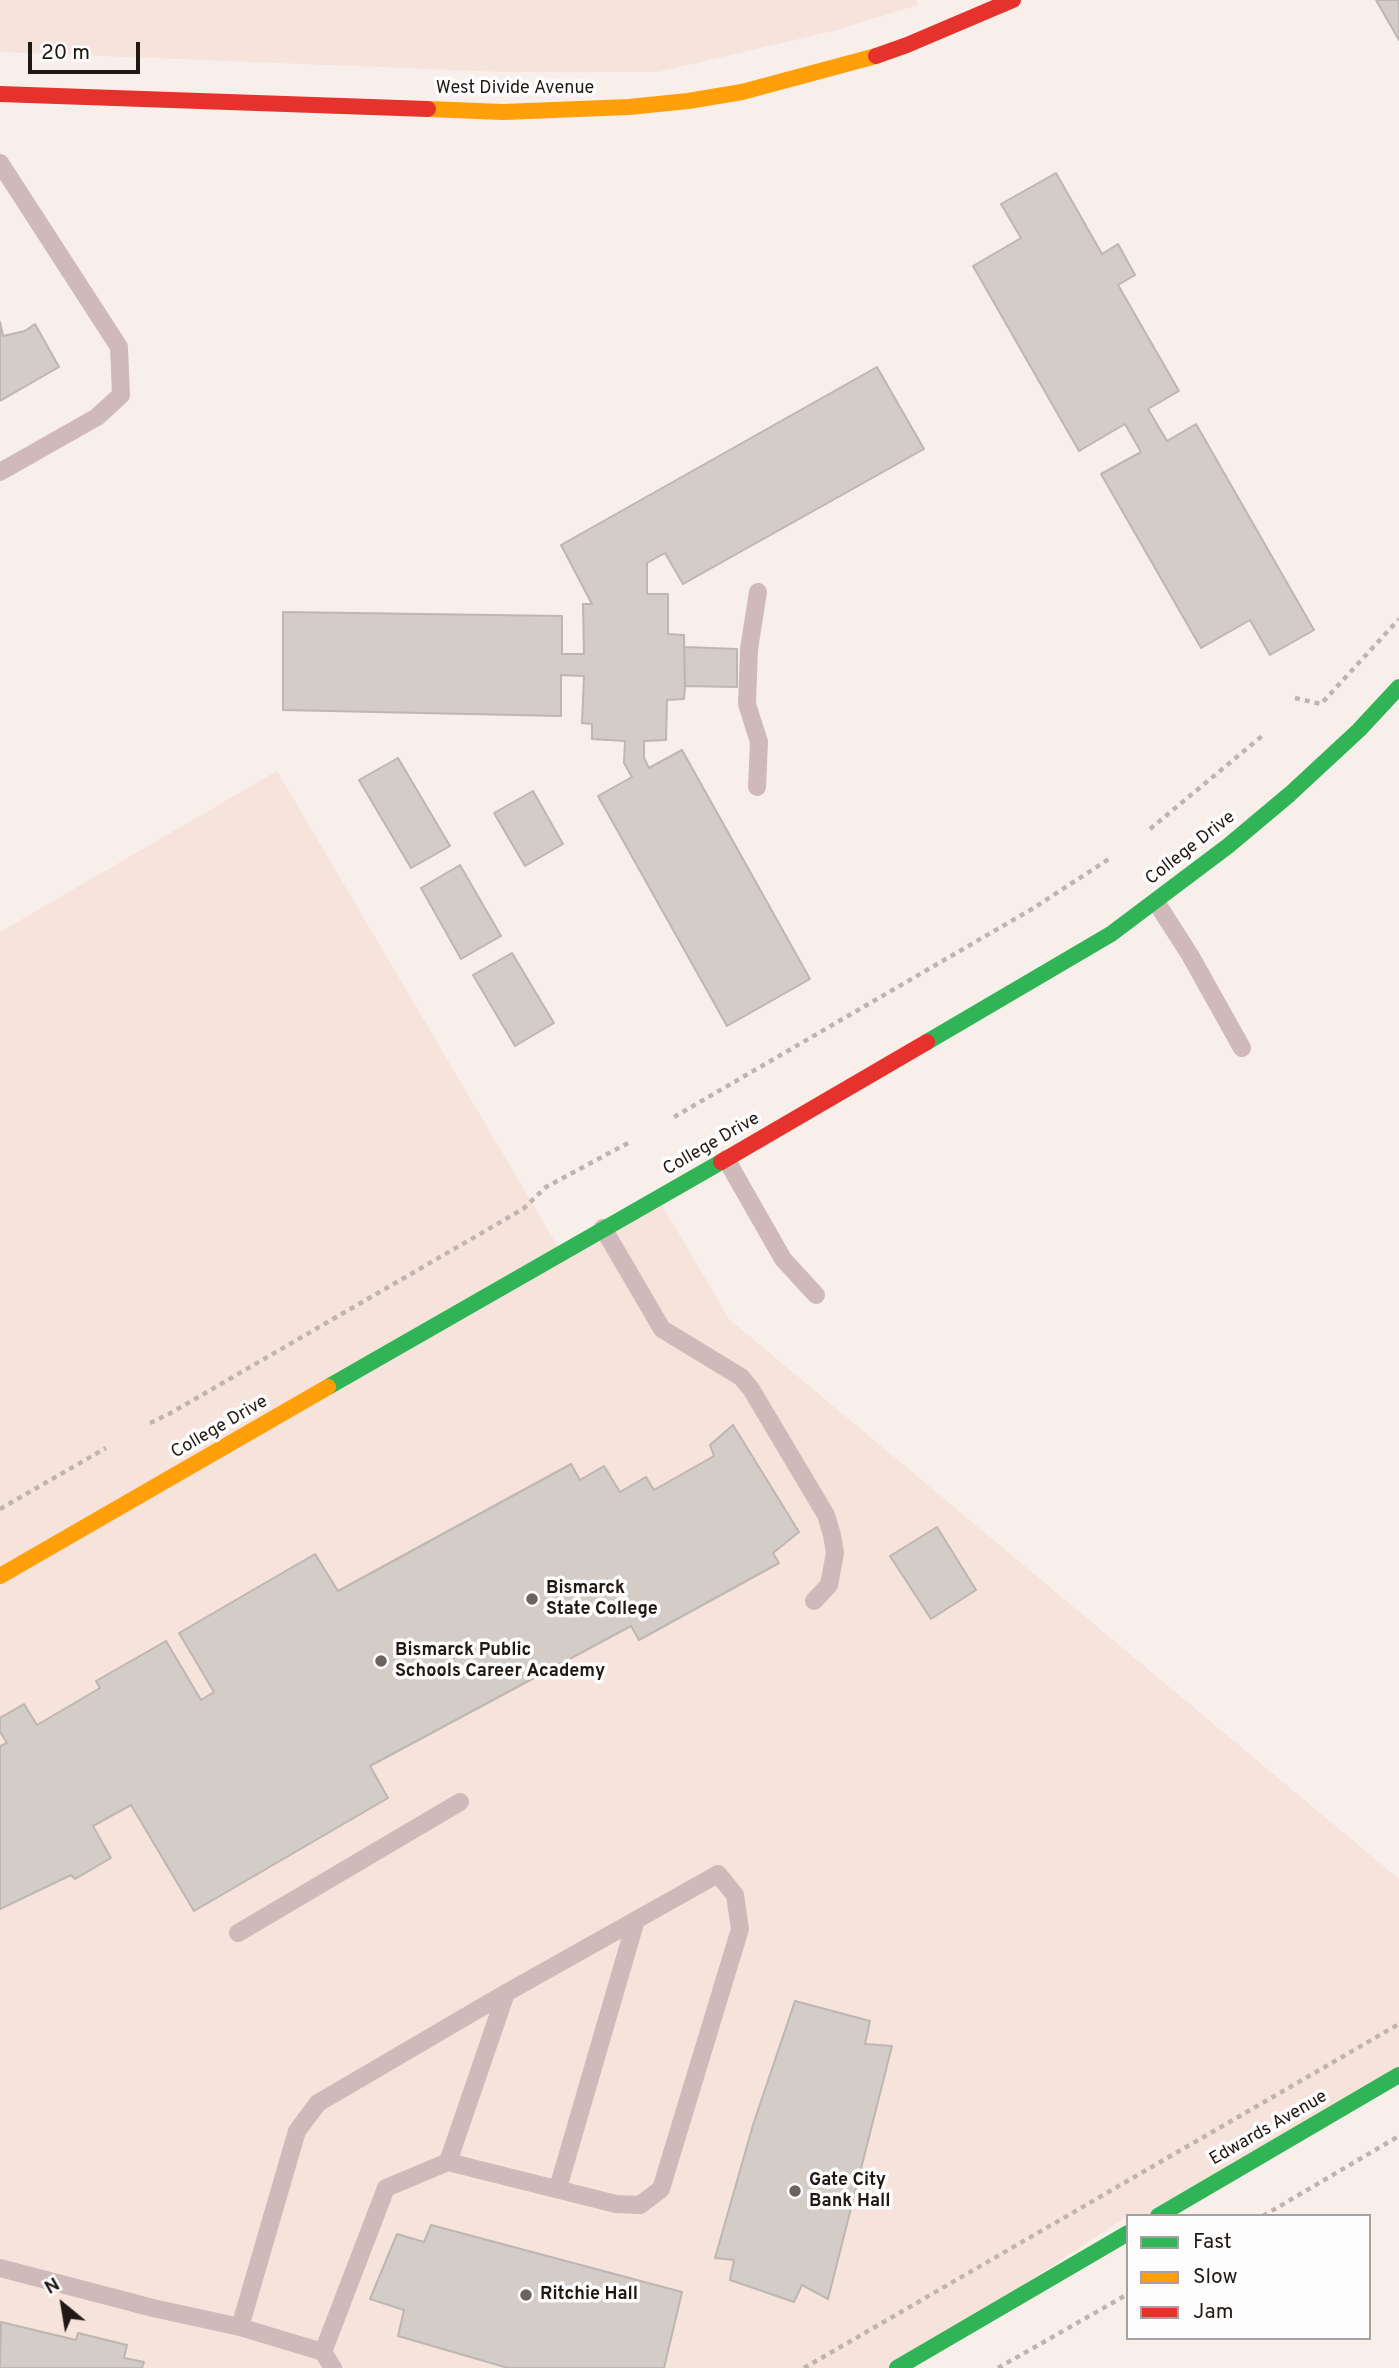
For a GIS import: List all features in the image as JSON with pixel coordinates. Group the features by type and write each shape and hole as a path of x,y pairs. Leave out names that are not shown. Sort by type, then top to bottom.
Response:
{"street":[{"name":"West Divide Avenue","path":"0,94 503,112 629,107 741,92 851,64 919,40 1013,0"},
{"name":"College Drive","path":"0,1576 726,1159 1111,934 1228,846 1290,794 1359,730 1399,687"},
{"name":"Edwards Avenue","path":"1161,2214 1399,2075"},
{"path":"897,2368 1126,2234"}],"lane":[{"path":"0,163 119,347 121,395 97,417 0,472"},
{"path":"757,787 759,742 747,704 749,649 758,593"},
{"path":"1156,902 1190,955 1242,1048"},
{"path":"726,1159 783,1259 817,1295"},
{"path":"603,1228 662,1329 741,1377 751,1389 826,1516 832,1535 834,1562 829,1585 814,1601"},
{"path":"238,1933 460,1802"},
{"path":"0,2268 153,2308 240,2327 328,2360 367,2234 386,2188 448,2162 616,2204 640,2205 661,2189 740,1929 735,1895 718,1874 318,2103 298,2131 240,2327"},
{"path":"558,2188 636,1920"},
{"path":"448,2162 506,1993"}],"path":[{"path":"1295,698 1321,704 1399,619"},
{"path":"1150,829 1262,736"},
{"path":"674,1117 1032,909 1109,859"},
{"path":"150,1423 523,1209 547,1188 631,1142"},
{"path":"0,1509 106,1448"},
{"path":"804,2368 1399,2024"},
{"path":"1265,2214 1399,2137"},
{"path":"998,2368 1126,2295"}],"shaded area":[{"path":"0,0 916,0 918,5 833,31 658,72 504,72 0,52"},
{"name":"Bismarck State College","path":"277,771 561,1252 658,1198 729,1319 1399,1879 1399,2075 1161,2214 1126,2214 1126,2217 897,2368 0,2368 0,932"}],"building":[{"path":"1376,0 1399,0 1399,40"},
{"path":"1056,173 1102,254 1118,244 1135,275 1118,285 1179,391 1148,409 1167,441 1196,424 1314,630 1270,655 1250,620 1201,648 1101,474 1141,452 1125,424 1079,451 973,266 1021,238 1001,204"},
{"path":"0,322 3,336 25,331 35,324 59,367 0,401"},
{"path":"877,367 924,449 683,584 665,553 647,563 647,594 668,594 668,634 684,635 685,686 684,699 667,700 666,740 644,741 644,758 649,768 682,750 810,979 727,1026 598,796 632,777 624,763 625,741 592,739 592,724 582,723 584,676 561,675 561,716 283,710 283,612 562,616 562,654 584,654 583,604 592,604 561,545"},
{"path":"684,647 737,649 737,687 685,686"},
{"path":"398,758 450,846 411,868 359,780"},
{"path":"533,791 563,844 525,866 494,813"},
{"path":"460,865 501,936 461,959 421,888"},
{"path":"512,953 554,1023 515,1046 473,975"},
{"name":"Bismarck Public Schools Career Academy","path":"733,1425 799,1532 773,1553 779,1563 639,1640 631,1626 370,1766 388,1798 194,1911 131,1805 93,1826 111,1858 75,1879 71,1875 0,1909 0,1746 7,1743 0,1732 0,1718 24,1704 37,1725 100,1688 96,1681 166,1641 201,1700 214,1692 179,1633 315,1554 338,1591 571,1464 580,1480 604,1466 620,1492 646,1477 654,1490 714,1456 710,1445"},
{"path":"937,1527 976,1590 931,1619 890,1556"},
{"name":"Gate City Bank Hall","path":"795,2001 870,2021 865,2044 892,2046 828,2299 802,2285 794,2302 730,2280 734,2260 715,2258 753,2125"},
{"name":"Ritchie Hall","path":"431,2225 682,2292 664,2368 508,2368 398,2336 404,2310 370,2299 397,2234 424,2242"},
{"path":"1,2322 76,2340 78,2333 127,2345 124,2358 144,2362 142,2368 0,2368"}],"traffic: fast":[{"path":"927,1042 1111,934 1228,846 1290,794 1359,730 1399,687"},
{"path":"328,1387 721,1162"},
{"path":"1161,2214 1399,2075"},
{"path":"897,2368 1126,2234"}],"traffic: slow":[{"path":"428,109 503,112 629,107 688,101 742,92 876,56"},
{"path":"0,1576 328,1387"}],"traffic: jam":[{"path":"876,56 1013,0"},
{"path":"0,94 428,109"},
{"path":"721,1162 927,1042"}],"place":[{"name":"Bismarck State College","path":"532,1599"},
{"name":"Bismarck Public Schools Career Academy","path":"381,1661"},
{"name":"Gate City Bank Hall","path":"795,2191"},
{"name":"Ritchie Hall","path":"526,2295"}]}
